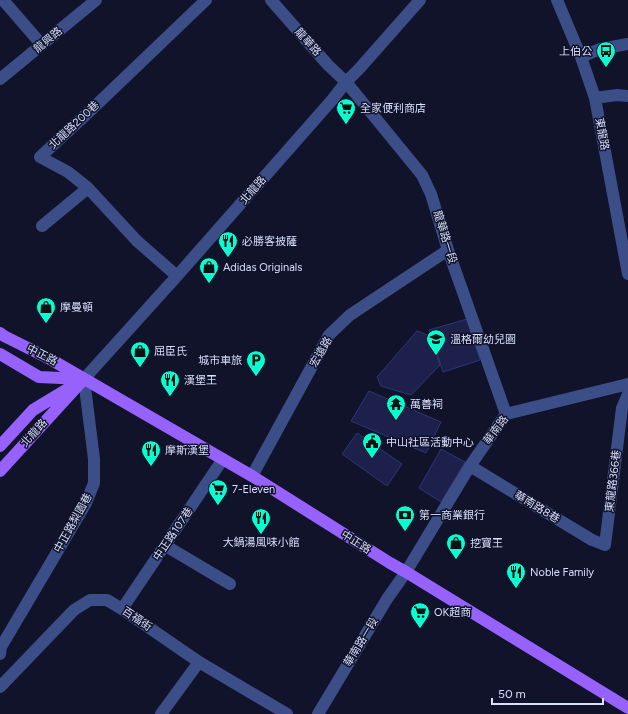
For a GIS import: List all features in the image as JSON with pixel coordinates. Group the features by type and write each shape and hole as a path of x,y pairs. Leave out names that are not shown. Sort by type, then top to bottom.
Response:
{"main road":[{"name":"中正路","path":"0,333 50,359 252,476 390,563 628,708"},
{"name":"中正路","path":"0,354 39,377 84,379"},
{"name":"北龍路","path":"0,446 33,410 84,379"},
{"name":"北龍路","path":"0,471 84,379"}],"street":[{"path":"3,0 42,45"},
{"name":"龍興路","path":"0,79 96,0"},
{"name":"北龍路200巷","path":"177,276 137,241 88,188 68,172 40,156 91,110 206,0"},
{"name":"龍華路","path":"271,0 328,65 346,82"},
{"name":"北龍路","path":"84,379 177,276 332,100 346,82 420,0"},
{"name":"東龍路","path":"557,0 581,57 595,98 628,274"},
{"path":"581,57 600,49 628,44"},
{"name":"龍華路一段","path":"346,82 422,175 432,194 448,250 506,414"},
{"path":"595,98 617,95 628,96"},
{"path":"42,226 88,188"},
{"name":"宏遠路","path":"252,476 329,336 350,315 448,250"},
{"name":"中正路梨園巷","path":"0,654 1,647 86,503 94,483 94,459 84,379"},
{"name":"華南路","path":"406,572 470,466 506,414 628,384"},
{"name":"東龍路366巷","path":"605,545 622,408 628,394"},
{"name":"中正路107巷","path":"122,608 166,546 223,459"},
{"name":"華南路8巷","path":"470,466 592,540 605,545"},
{"path":"166,546 230,584"},
{"name":"華南路一段","path":"318,714 387,599 406,572"},
{"name":"百福街","path":"0,687 74,610 90,600 107,600 122,608 199,662 287,714"},
{"path":"161,714 199,662"}],"building":[{"path":"467,319 480,360 443,372 429,330"},
{"path":"417,331 430,336 440,365 411,395 381,386 377,377"},
{"name":"萬善祠","path":"369,391 441,422 426,453 351,421"},
{"name":"中山社區活動中心","path":"357,433 402,464 387,486 342,454"},
{"path":"441,449 465,462 441,502 419,488"}],"place":[{"name":"上伯公","path":"606,68"},
{"name":"全家便利商店","path":"346,125"},
{"name":"必勝客披薩","path":"228,258"},
{"name":"Adidas Originals","path":"209,284"},
{"name":"摩曼頓","path":"46,324"},
{"name":"溫格爾幼兒園","path":"436,356"},
{"name":"屈臣氏","path":"140,368"},
{"name":"城市車旅","path":"256,377"},
{"name":"漢堡王","path":"170,397"},
{"name":"萬善祠","path":"396,421"},
{"name":"中山社區活動中心","path":"372,459"},
{"name":"摩斯漢堡","path":"151,467"},
{"name":"7-Eleven","path":"218,506"},
{"name":"第一商業銀行","path":"405,532"},
{"name":"大鍋湯風味小館","path":"261,535"},
{"name":"挖寶王","path":"456,560"},
{"name":"Noble Family","path":"516,589"},
{"name":"OK超商","path":"420,629"}]}
